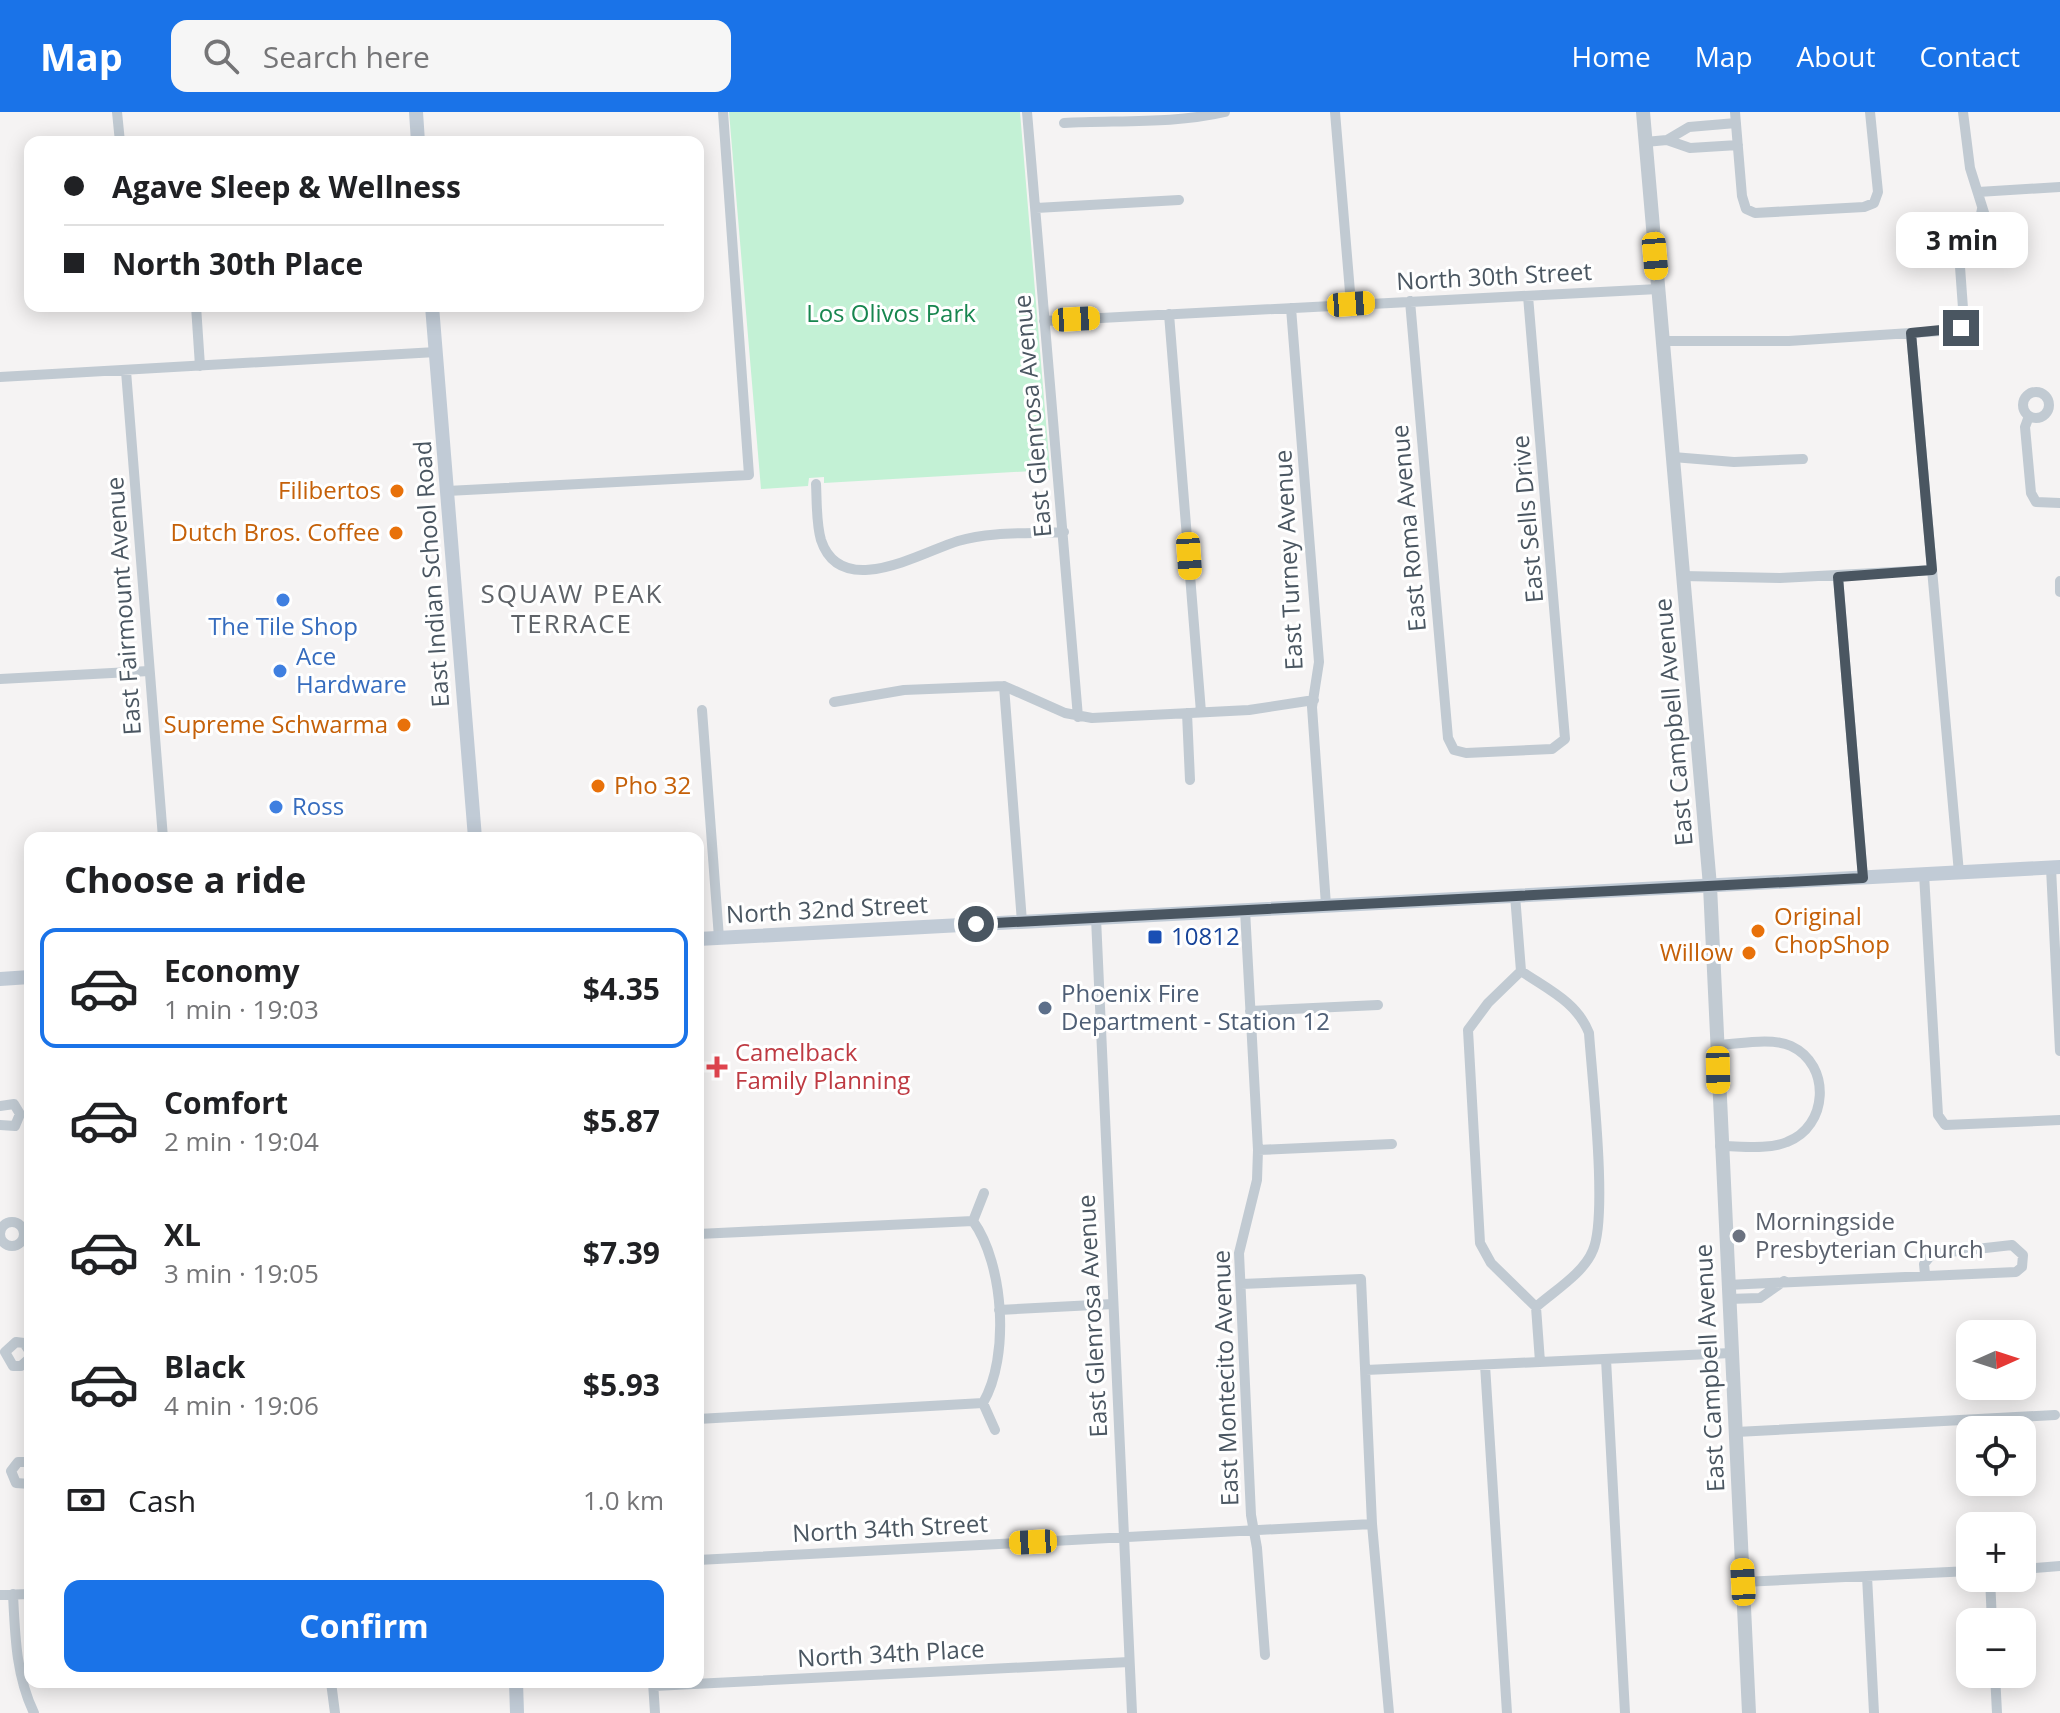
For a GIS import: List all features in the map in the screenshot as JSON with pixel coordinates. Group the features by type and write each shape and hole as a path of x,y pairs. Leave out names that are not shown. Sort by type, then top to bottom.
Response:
{"main road":[{"path":"416,112 418,136"},
{"name":"East Indian School Road","path":"433,312 475,832"},
{"name":"North 32nd Street","path":"704,939 2056,867"},
{"path":"0,979 24,977"},
{"path":"516,1688 517,1713"}],"street":[{"path":"117,112 119,136"},
{"path":"447,491 749,475 723,112"},
{"name":"East Glenrosa Avenue","path":"1027,112 1078,717"},
{"path":"1064,123 1100,117 1182,121 1225,112"},
{"path":"1335,112 1351,304"},
{"name":"East Campbell Avenue","path":"1643,112 1710,886 1749,1713"},
{"path":"1667,140 1689,127 1736,118 1746,209 1755,213 1864,207 1874,203 1878,192 1870,112"},
{"path":"1663,341 1727,343 1961,328 1959,253 1977,234 1982,209 1970,168 1963,112"},
{"path":"1702,126 1704,147"},
{"path":"1645,142 1667,140 1690,148 1738,145"},
{"path":"1978,192 2060,187"},
{"path":"1036,208 1179,200"},
{"name":"North 30th Street","path":"1044,321 1658,289"},
{"name":"East Sells Drive","path":"1454,750 1466,753 1552,749 1565,739 1528,296"},
{"name":"East Roma Avenue","path":"1410,301 1426,513 1448,738 1454,750"},
{"name":"East Turney Avenue","path":"1291,308 1319,662 1314,700 1326,905"},
{"path":"196,312 200,366"},
{"path":"1169,314 1201,712"},
{"path":"1911,333 1959,873"},
{"path":"0,377 436,352"},
{"name":"East Fairmount Avenue","path":"126,371 162,832"},
{"path":"2029,416 2025,427 2031,493 2036,502 2060,503"},
{"path":"1673,457 1734,462 1803,459"},
{"path":"816,484 821,540 834,560 856,569 882,568 969,538 1064,532"},
{"path":"1683,576 1838,577 1932,570"},
{"path":"1838,577 1863,878"},
{"path":"2060,581 2060,592"},
{"path":"0,679 149,671"},
{"path":"834,702 904,690 1004,686 1078,717 1201,712 1314,700"},
{"path":"1004,686 1022,922"},
{"path":"702,710 719,938"},
{"path":"1187,713 1190,780"},
{"path":"2056,867 2060,1051"},
{"path":"1924,874 1938,1115 1945,1125 2060,1120"},
{"path":"1515,895 1521,971"},
{"name":"East Montecito Avenue","path":"1245,910 1258,1150 1257,1180 1239,1253 1253,1530 1265,1655"},
{"name":"East Glenrosa Avenue","path":"1096,918 1132,1713"},
{"path":"1521,971 1571,1005 1583,1018 1589,1033 1597,1167 1599,1229 1593,1251 1582,1267 1536,1307"},
{"path":"1521,971 1488,1003 1468,1030 1470,1089 1480,1243 1491,1263 1536,1307 1540,1362"},
{"path":"1250,1011 1378,1005"},
{"path":"1718,1045 1790,1045 1808,1058 1820,1087 1819,1114 1806,1133 1785,1143 1720,1146"},
{"path":"0,1106 14,1104 24,1113"},
{"path":"0,1125 15,1126 24,1115"},
{"path":"1258,1150 1392,1144"},
{"path":"973,1221 984,1193"},
{"path":"704,1234 973,1221"},
{"path":"973,1221 982,1234 999,1310 998,1358 991,1390 983,1403"},
{"path":"1728,1292 1765,1282 2016,1272 2022,1267 2023,1255 2012,1245 1932,1254 1924,1264 1925,1274"},
{"path":"1241,1284 1361,1279 1372,1524 1389,1713"},
{"path":"1728,1292 1767,1295 1784,1281"},
{"path":"1765,1282 1767,1295"},
{"path":"999,1310 1113,1304"},
{"path":"1366,1370 1731,1353"},
{"path":"1606,1359 1625,1713"},
{"path":"1485,1365 1507,1713"},
{"path":"704,1419 983,1403"},
{"path":"983,1403 995,1430"},
{"path":"1736,1432 2055,1415"},
{"path":"24,1462 18,1462 11,1471 16,1483 24,1484"},
{"name":"North 34th Street","path":"704,1560 1372,1524"},
{"path":"2036,1568 2060,1566"},
{"path":"1743,1582 1956,1572"},
{"path":"1867,1576 1874,1713"},
{"path":"13,1594 18,1662 24,1688"},
{"path":"0,1595 24,1594"},
{"name":"North 34th Place","path":"704,1682 1129,1662"},
{"path":"24,1688 34,1713"},
{"path":"332,1688 335,1713"},
{"path":"654,1688 655,1713"},
{"path":"1996,1688 1997,1713"}],"green space":[{"name":"Los Olivos Park","path":"729,112 1020,112 1050,470 824,483 824,477 809,478 808,486 761,489"}],"place":[{"name":"Filibertos","path":"397,491"},
{"name":"Dutch Bros. Coffee","path":"396,533"},
{"name":"The Tile Shop","path":"283,600"},
{"name":"Ace Hardware","path":"280,671"},
{"name":"Supreme Schwarma","path":"404,725"},
{"name":"Pho 32","path":"598,786"},
{"name":"Ross","path":"276,807"},
{"name":"Original ChopShop","path":"1758,931"},
{"name":"10812","path":"1155,937"},
{"name":"Willow","path":"1749,953"},
{"name":"Phoenix Fire Department - Station 12","path":"1045,1008"},
{"name":"Camelback Family Planning","path":"717,1067"},
{"name":"Morningside Presbyterian Church","path":"1739,1236"}],"district":[{"name":"SQUAW PEAK TERRACE","path":"572,609"}],"route":[{"path":"976,924 1863,878 1838,577 1932,570 1911,333 1961,328"}]}
